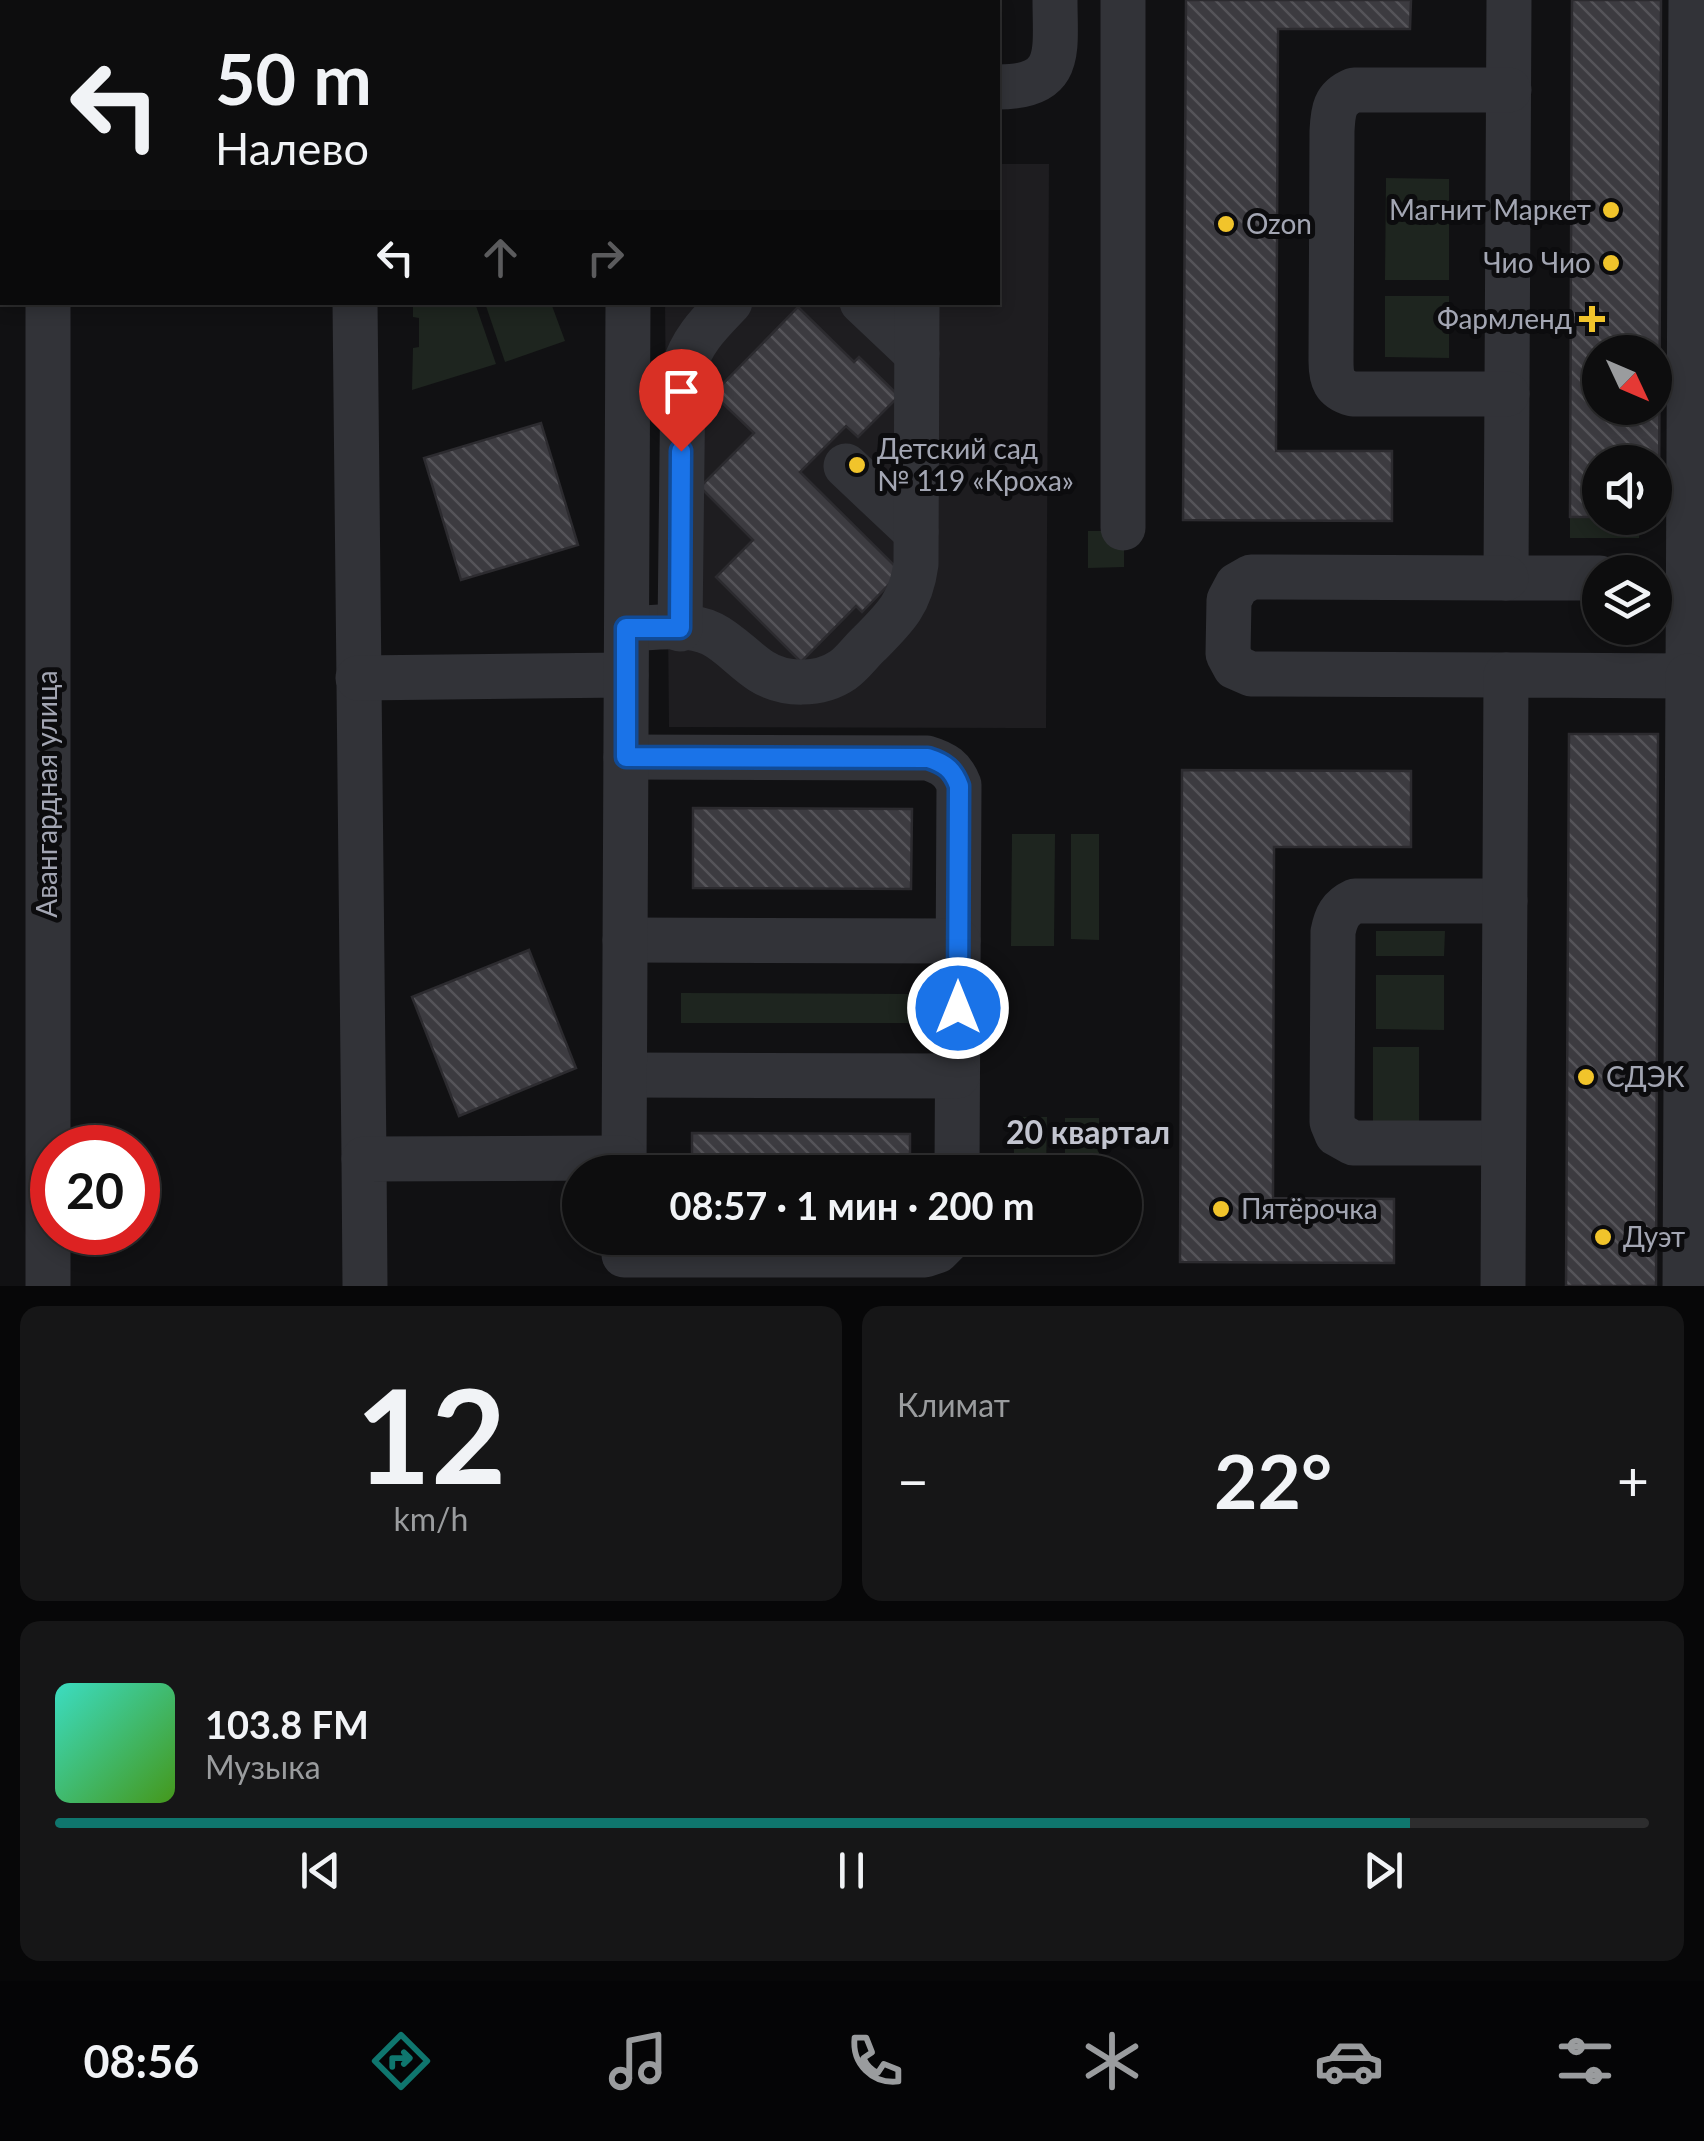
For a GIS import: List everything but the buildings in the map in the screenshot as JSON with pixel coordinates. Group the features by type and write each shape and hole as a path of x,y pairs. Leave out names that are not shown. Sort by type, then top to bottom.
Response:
{"street":[{"path":"1000,87 1031,84 1047,71 1055,53 1055,0"},
{"path":"1123,0 1123,528"},
{"path":"1506,578 1509,0"},
{"path":"1686,1286 1688,676 1682,578 1691,0"},
{"path":"1508,90 1354,90 1340,98 1333,113 1331,342 1331,378 1343,392 1508,394"},
{"name":"Авангардная улица","path":"48,305 48,1286"},
{"path":"356,305 365,1286"},
{"path":"624,1155 628,305"},
{"path":"680,628 682,370 700,332 727,305"},
{"path":"865,305 917,354"},
{"path":"626,628 701,630 764,674 800,682 818,680 844,669 898,615 907,599 916,564 917,305"},
{"path":"846,466 916,532"},
{"path":"1582,578 1252,577 1236,585 1229,600 1228,654 1235,666 1251,674 1688,676"},
{"path":"358,678 626,674"},
{"path":"1503,1286 1506,675"},
{"path":"626,757 928,758 950,770 959,786 957,1155"},
{"path":"1504,1143 1353,1143 1344,1140 1334,1128 1332,1102 1333,932 1340,911 1354,901 1505,901"},
{"path":"625,940 958,940"},
{"path":"625,1076 957,1076"},
{"path":"364,1159 562,1164"},
{"path":"624,1259 881,1271 927,1255"}],"shaded area":[{"name":"Детский сад № 119 «Кроха»","path":"1000,164 1049,164 1046,728 669,727 665,305 1000,305"},
{"path":"1386,178 1449,179 1449,280 1385,280"},
{"path":"1385,296 1449,296 1449,358 1385,357"},
{"path":"413,305 476,305 496,364 412,390 413,348 419,347 419,318 413,317"},
{"path":"486,305 552,305 565,341 505,362"},
{"path":"1570,517 1582,517 1582,535 1639,535 1639,538 1570,538"},
{"path":"1088,531 1124,531 1124,567 1088,568"},
{"path":"1012,834 1055,834 1054,946 1011,946"},
{"path":"1071,834 1099,834 1099,940 1071,939"},
{"path":"1376,931 1445,931 1444,956 1376,956"},
{"path":"1376,975 1444,975 1444,1030 1376,1029"},
{"path":"681,993 910,994 910,1023 681,1023"},
{"path":"1373,1047 1419,1047 1419,1124 1373,1124"},
{"path":"1014,1117 1047,1117 1046,1155 1014,1155"},
{"path":"1065,1118 1099,1118 1099,1155 1065,1155"}],"place":[{"name":"Магнит Маркет","path":"1611,210"},
{"name":"Ozon","path":"1226,224"},
{"name":"Чио Чио","path":"1611,263"},
{"name":"Фармленд","path":"1592,319"},
{"name":"Детский сад № 119 «Кроха»","path":"857,465"},
{"name":"СДЭК","path":"1586,1077"},
{"name":"Пятёрочка","path":"1221,1209"},
{"name":"Дуэт","path":"1603,1237"}],"district":[{"name":"20 квартал","path":"1088,1133"}],"route":[{"path":"681,451 680,628 626,628 626,757 928,758 940,762 956,777 959,786 958,1008"}]}
